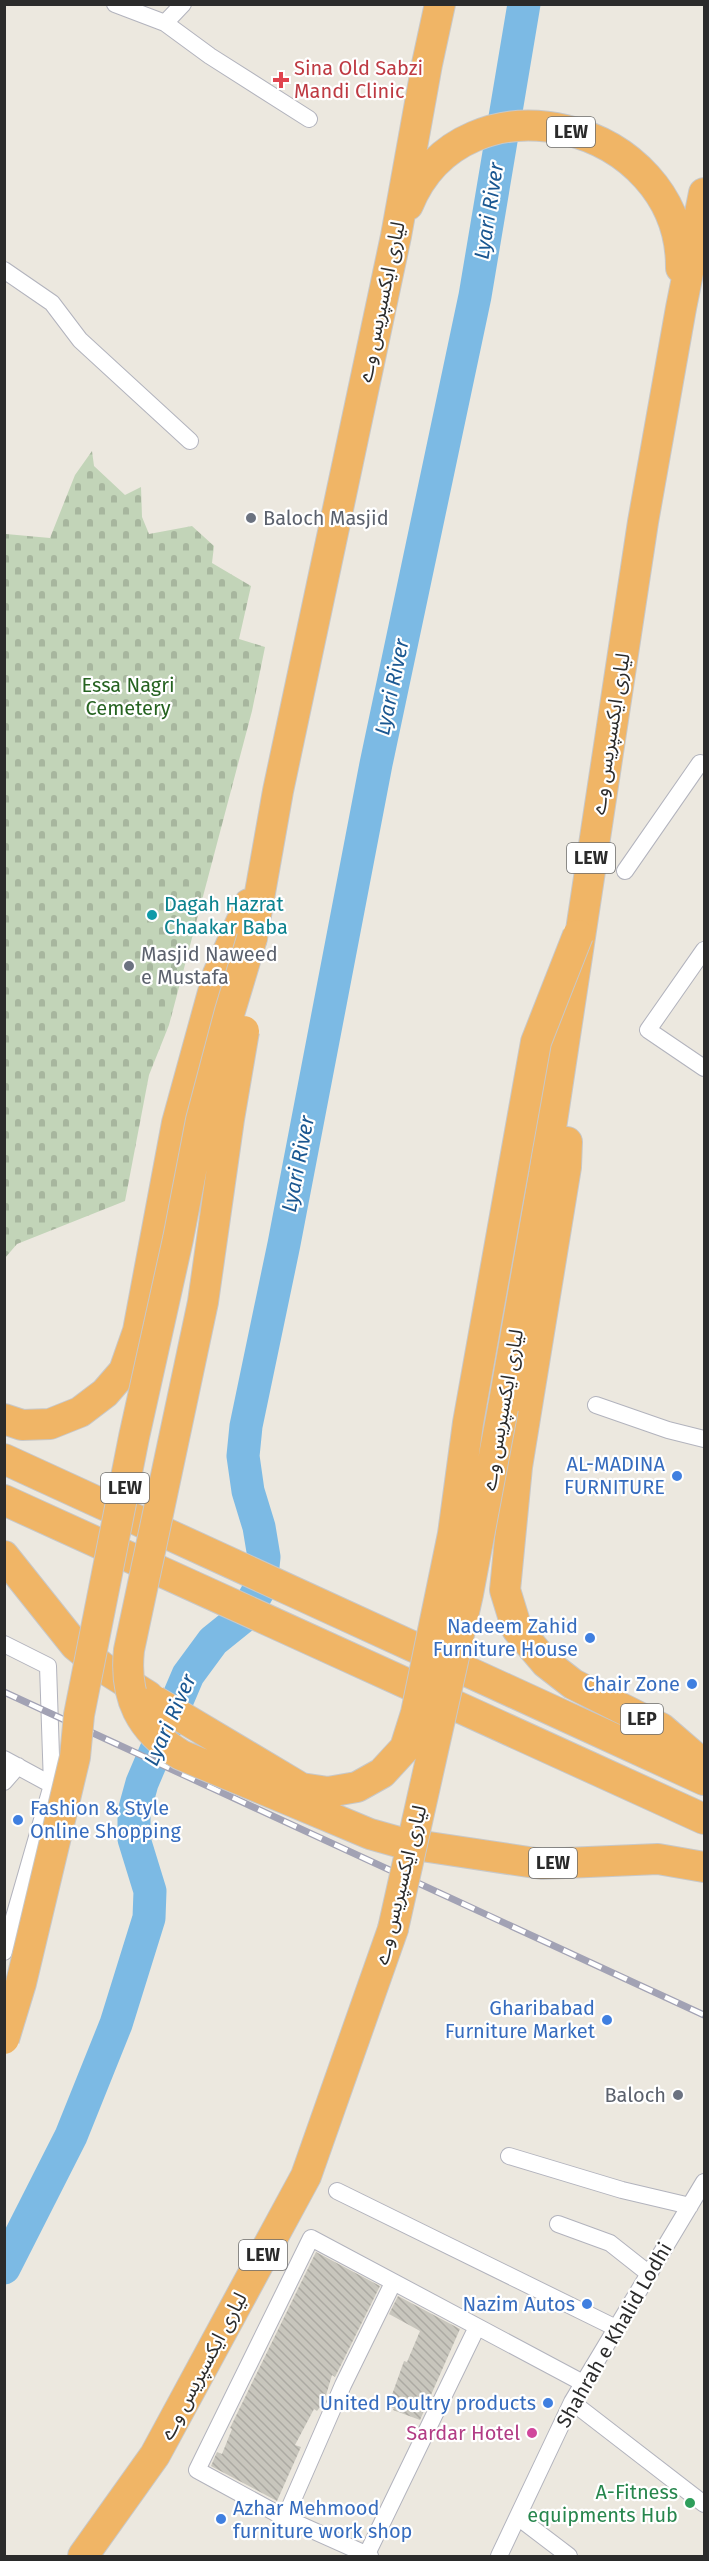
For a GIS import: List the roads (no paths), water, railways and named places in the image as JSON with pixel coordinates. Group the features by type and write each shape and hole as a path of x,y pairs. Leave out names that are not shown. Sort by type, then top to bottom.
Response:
{"highway":[{"name":"لیاری ایکسپریس وے","path":"4,2039 21,1983 75,1757 79,1715 134,1437 178,1239 201,1120 252,938 262,874 396,236 440,4"},
{"name":"LEW","path":"396,236 416,187 441,156 476,135 516,126 561,129 605,143 632,161 656,186 671,213 681,250 681,308"},
{"name":"لیاری ایکسپریس وے","path":"83,2556 155,2455 306,2176 393,1929 468,1594 503,1408 544,1174 578,936 643,522 681,308 705,193"},
{"name":"LEW","path":"4,1419 22,1425 50,1424 80,1412 105,1393 124,1371 138,1331 177,1123 218,974 262,874"},
{"name":"LEW","path":"573,1684 546,1663 517,1629 505,1590 517,1467 566,1167 578,936"},
{"name":"LEW","path":"4,1556 75,1645 102,1667 301,1788 328,1792 357,1786 382,1773 405,1748 416,1713 453,1534 468,1423 536,1042 578,936"},
{"name":"LEW","path":"252,938 248,1010 229,1119 203,1302 129,1650 128,1681 133,1701 152,1733 163,1744 181,1755 370,1834 402,1843 542,1863 658,1859 703,1866"},
{"path":"4,1458 705,1780"},
{"path":"4,1500 155,1571 705,1819"},
{"name":"LEP","path":"573,1684 661,1728 705,1765"}],"street":[{"path":"115,4 165,23 210,56 309,119"},
{"path":"165,23 183,4"},
{"path":"4,270 52,303 80,340 189,441"},
{"path":"624,871 703,762"},
{"path":"705,950 648,1030 705,1068"},
{"path":"596,1405 668,1430 705,1439"},
{"path":"4,1644 48,1666 52,1785 4,1952"},
{"path":"4,1782 11,1763 52,1785"},
{"path":"508,2157 622,2190 690,2206"},
{"name":"Shahrah e Khalid Lodhi","path":"499,2556 572,2402 705,2182"},
{"path":"337,2191 616,2328"},
{"path":"558,2224 610,2243 648,2273"},
{"path":"477,2327 368,2555 285,2517 197,2470 311,2238 583,2383"},
{"path":"285,2517 343,2385 393,2283"},
{"path":"572,2402 705,2504"},
{"path":"519,2518 569,2556"}],"waterway":[{"name":"Lyari River","path":"4,2268 71,2136 116,2024 149,1918 150,1891 134,1839 134,1812 142,1783 188,1675 213,1641 244,1616 261,1586 264,1557 259,1527 248,1491 243,1456 246,1426 284,1244 376,764 475,296 524,4"}],"railway":[{"path":"4,1692 704,2015"}],"place":[{"name":"Sina Old Sabzi Mandi Clinic","path":"281,80"},
{"name":"Baloch Masjid","path":"251,518"},
{"name":"Dagah Hazrat Chaakar Baba","path":"152,915"},
{"name":"Masjid Naweed e Mustafa","path":"129,966"},
{"name":"AL-MADINA FURNITURE","path":"677,1476"},
{"name":"Nadeem Zahid Furniture House","path":"590,1638"},
{"name":"Chair Zone","path":"692,1684"},
{"name":"Fashion & Style Online Shopping","path":"18,1820"},
{"name":"Gharibabad Furniture Market","path":"607,2020"},
{"name":"Baloch","path":"678,2095"},
{"name":"Nazim Autos","path":"587,2304"},
{"name":"United Poultry products","path":"548,2403"},
{"name":"Sardar Hotel","path":"532,2433"},
{"name":"A-Fitness equipments Hub","path":"690,2503"},
{"name":"Azhar Mehmood furniture work shop","path":"221,2519"}],"park label":[{"name":"Essa Nagri Cemetery","path":"128,696"}]}
